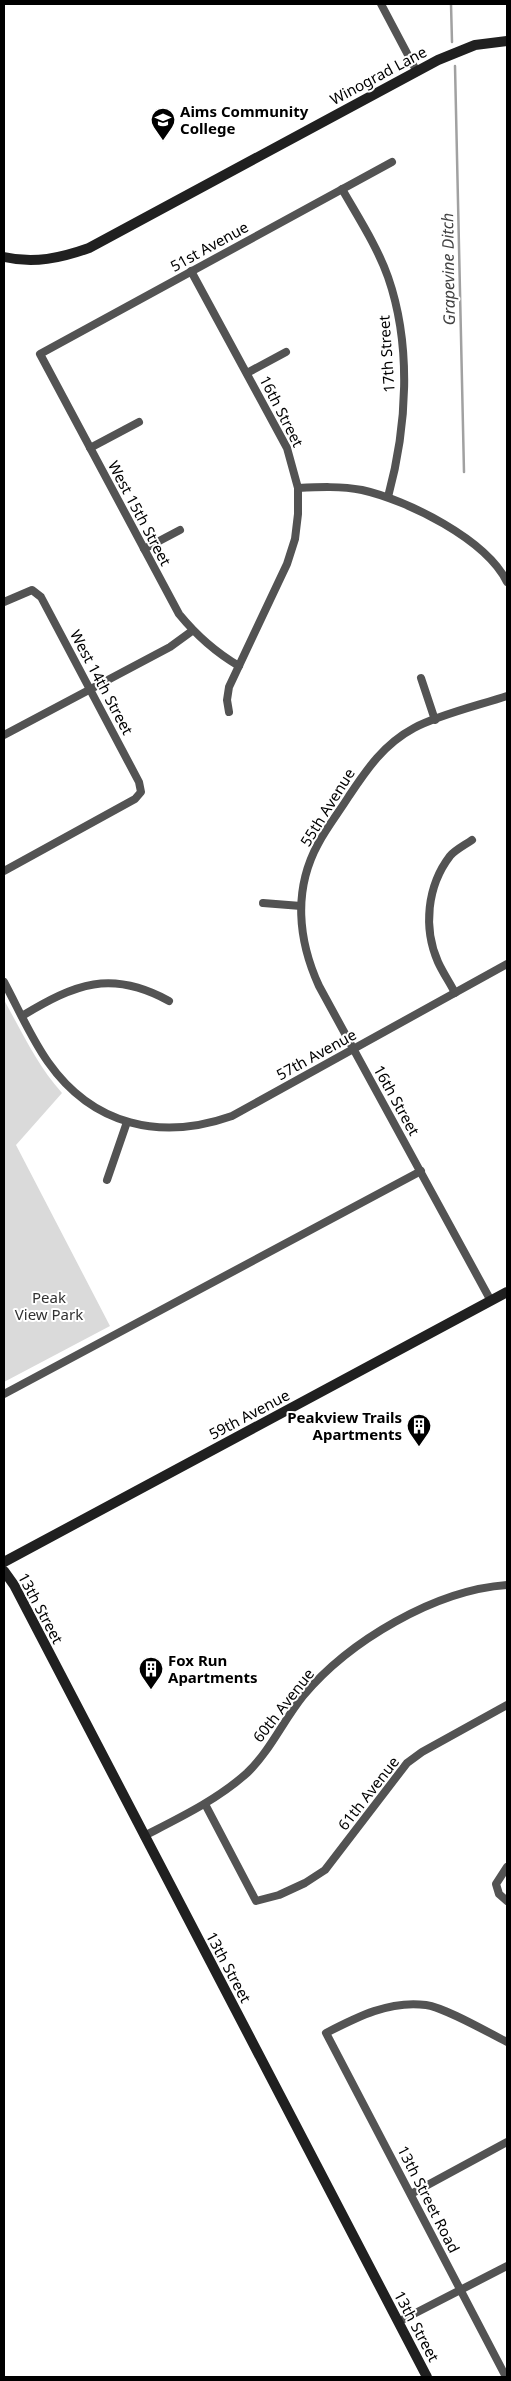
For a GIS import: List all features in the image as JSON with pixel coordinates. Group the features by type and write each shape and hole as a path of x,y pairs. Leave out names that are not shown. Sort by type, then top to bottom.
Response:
{"street":[{"path":"381,4 417,72"},
{"name":"Winograd Lane","path":"4,258 24,261 56,258 89,248 438,60 475,46 507,41"},
{"name":"51st Avenue","path":"40,354 392,162"},
{"name":"17th Street","path":"342,189 387,274 396,302 401,332 403,426 398,462 388,497"},
{"name":"16th Street","path":"191,271 287,448 298,488 298,514 287,564 229,687 226,700 229,712"},
{"path":"247,373 286,352"},
{"name":"West 15th Street","path":"40,354 179,614 192,631 217,653 239,666"},
{"path":"90,448 139,422"},
{"path":"298,488 328,486 360,490 388,497 416,509 473,544 494,562 507,582"},
{"path":"144,549 180,530"},
{"name":"West 14th Street","path":"4,602 32,590 41,596 139,782 141,792 135,799 4,871"},
{"path":"4,735 170,647 192,631"},
{"path":"421,678 435,720"},
{"name":"55th Avenue","path":"301,906 303,883 318,842 371,763 384,748 414,727 507,696"},
{"path":"455,993 438,963 433,947 429,907 436,882 451,855 472,840"},
{"path":"263,903 301,906"},
{"name":"16th Street","path":"301,906 302,937 310,966 491,1301"},
{"name":"57th Avenue","path":"4,982 47,1061 68,1086 86,1102 127,1122 170,1128 213,1122 247,1108 507,964"},
{"path":"22,1016 64,992 85,985 106,982 128,984 143,988 169,1001"},
{"path":"106,1180 127,1122"},
{"path":"4,1394 421,1172"},
{"name":"59th Avenue","path":"4,1562 507,1292"},
{"name":"13th Street","path":"4,1571 14,1585 427,2377"},
{"name":"60th Avenue","path":"144,1836 205,1804 247,1773 274,1739 302,1697 326,1671 353,1647 427,1605 482,1587 507,1585"},
{"name":"61th Avenue","path":"205,1804 256,1901 279,1895 305,1883 325,1870 407,1763 422,1752 507,1705"},
{"path":"507,1867 496,1884 499,1894 507,1901"},
{"name":"13th Street Road","path":"506,2377 326,2033 353,2019 380,2009 401,2005 426,2006 507,2042"},
{"path":"411,2194 507,2142"},
{"path":"398,2322 507,2266"}],"green space":[{"name":"Peak View Park","path":"4,1000 37,1060 62,1093 16,1145 110,1326 4,1382"}],"waterway":[{"name":"Grapevine Ditch","path":"451,4 452,42"},
{"name":"Grapevine Ditch","path":"455,66 464,472"}],"place":[{"name":"Aims Community College","path":"163,141"},
{"name":"Peakview Trails Apartments","path":"419,1447"},
{"name":"Fox Run Apartments","path":"151,1690"}]}
